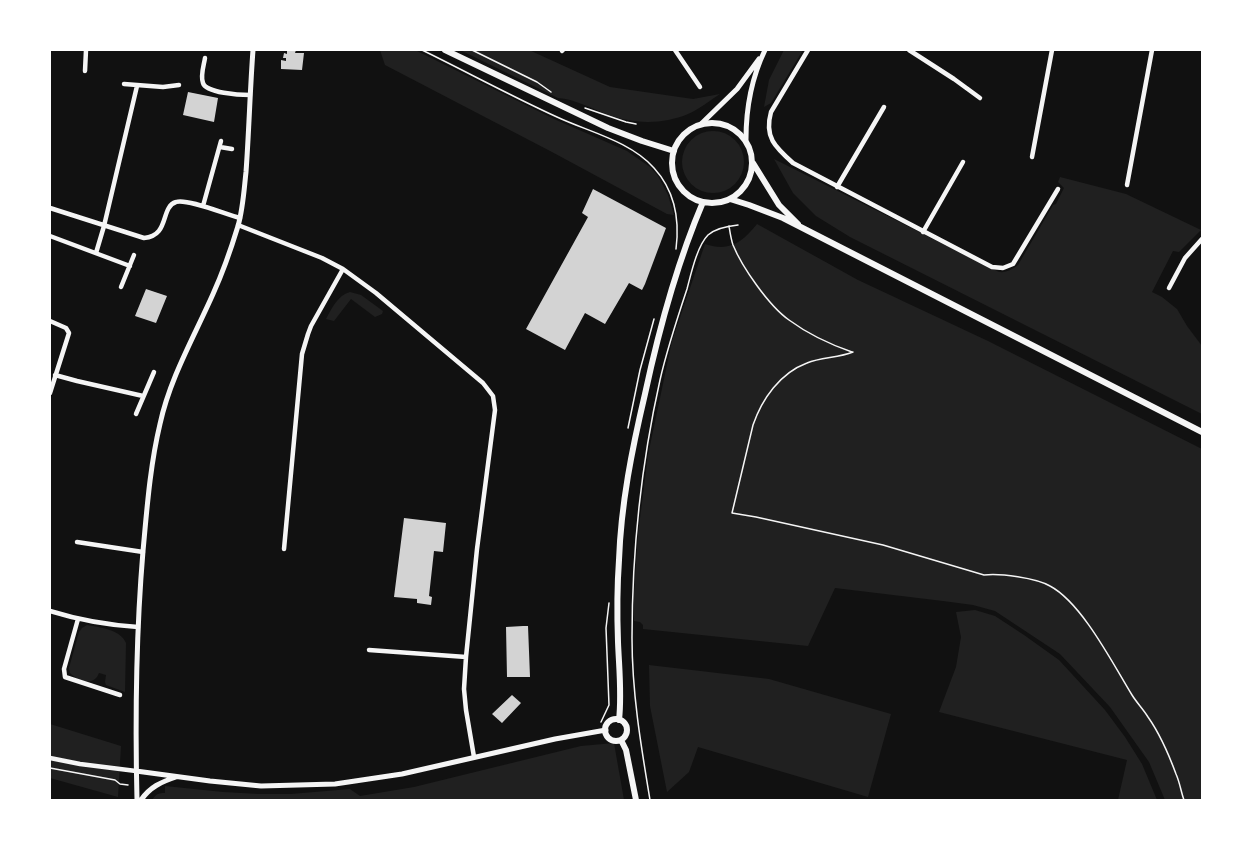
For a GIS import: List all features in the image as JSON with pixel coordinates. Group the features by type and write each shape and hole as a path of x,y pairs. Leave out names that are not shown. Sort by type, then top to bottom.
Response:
{"main road":[{"path":"445,50 608,128 674,151"},
{"path":"714,122 726,125 737,130 746,140 751,150 753,163 751,175 739,193 729,199 719,202 703,202 686,193 679,185 672,162 674,151 680,139 689,130 701,124 714,122"},
{"path":"753,163 779,205 802,228"},
{"path":"729,199 778,216 1203,432"},
{"path":"619,720 618,589 621,524 626,489 655,347 688,240 703,202"},
{"path":"619,720 624,722 627,731 625,737 615,741 602,731 611,721 619,720"},
{"path":"621,740 626,750 636,801"}],"street":[{"path":"85,71 86,50"},
{"path":"137,801 138,627 153,456 166,400 214,293 240,218 247,153 253,50"},
{"path":"675,50 700,87"},
{"path":"808,50 771,112 768,122 769,135 778,150 793,164 992,267 1003,268 1013,264 1058,189"},
{"path":"909,50 980,98"},
{"path":"1032,157 1052,50"},
{"path":"1127,185 1152,50"},
{"path":"701,124 737,89 763,52"},
{"path":"746,140 750,92 763,52"},
{"path":"205,58 202,77 205,87 238,95 250,95"},
{"path":"124,84 163,87 179,85"},
{"path":"96,253 137,86"},
{"path":"837,187 884,107"},
{"path":"203,206 221,141"},
{"path":"220,147 232,149"},
{"path":"923,232 963,162"},
{"path":"50,208 148,238 161,230 173,202 183,201 240,218"},
{"path":"238,225 308,252 343,269 376,293 491,391 495,410 477,549 464,689 465,710 474,757"},
{"path":"50,236 130,266"},
{"path":"1169,288 1185,258 1203,239"},
{"path":"121,287 134,255"},
{"path":"284,549 305,344 318,312 343,269"},
{"path":"50,321 66,328 69,333 50,393"},
{"path":"136,414 154,372"},
{"path":"55,375 143,396"},
{"path":"77,542 143,552"},
{"path":"50,611 111,625 138,627"},
{"path":"78,619 64,669 65,677 120,695"},
{"path":"369,650 466,657"},
{"path":"50,758 221,783 261,786 313,785 353,782 393,775 555,739 602,731"},
{"path":"141,801 150,788 178,777"}],"path":[{"path":"422,50 558,118 620,144 646,160 670,191 674,202 678,224 674,255"},
{"path":"472,50 537,82 552,92"},
{"path":"578,105 636,124"},
{"path":"650,801 636,710 632,651 633,573 640,491 660,380 702,242 707,235 716,230 738,225"},
{"path":"729,226 733,244 747,271 771,304 786,319 805,331 853,352 807,363 785,376 769,392 753,425 732,513 883,545 984,575 996,573 1051,586 1072,604 1104,648 1133,697 1149,718 1177,775 1184,801"},
{"path":"602,731 602,718 609,705 606,628"},
{"path":"50,768 115,780 120,784 136,785"}],"shaded area":[{"path":"380,50 415,50 554,119 627,151 650,167 658,176 668,195 674,215 667,214 385,65"},
{"path":"460,50 529,50 610,87 693,99 720,94 697,110 678,118 647,122 626,120 558,98"},
{"path":"784,50 803,50 771,103 764,107 769,80"},
{"path":"713,131 730,136 735,140 739,145 744,162 739,179 735,184 730,188 713,193 696,188 691,184 687,179 682,162 687,145 691,140 696,136"},
{"path":"774,159 999,272 1018,265 1064,188 1058,182 1060,177 1126,194 1201,230 1179,252 1173,251 1152,292 1177,309 1202,346 1202,414 850,237 816,216 793,193"},
{"path":"757,224 858,280 988,341 1202,449 1202,800 1165,800 1149,762 1110,707 1060,654 995,611 973,605 835,588 808,646 643,629 640,622 634,621 638,534 648,455 672,341 705,244 721,247 734,244 746,236"},
{"path":"350,292 361,295 383,311 382,314 375,317 351,299 334,321 326,319 338,299"},
{"path":"975,610 995,616 1059,660 1105,710 1125,737 1142,764 1157,800 1118,800 1127,760 939,712 956,667 961,637 956,612"},
{"path":"87,625 115,632 126,643 125,692 106,685 106,675 99,673 93,680 86,681 70,673 69,668 79,632"},
{"path":"649,665 769,679 891,714 868,797 698,747 689,772 667,792 650,706"},
{"path":"50,724 121,746 118,797 50,778"},
{"path":"614,743 624,800 152,800 157,794 165,793 165,786 259,794 350,789 360,796 414,787 581,746"}],"building":[{"path":"287,50 304,53 302,70 281,69 281,60 286,61 286,58 283,58"},
{"path":"188,92 218,98 214,122 183,115"},
{"path":"593,189 666,228 642,290 629,283 605,324 585,313 565,350 526,329 588,217 582,213"},
{"path":"146,289 167,296 156,323 135,316"},
{"path":"404,518 446,523 443,552 434,551 429,596 432,597 431,605 417,603 417,599 394,597"},
{"path":"528,626 530,677 507,677 506,627"},
{"path":"512,695 521,703 502,723 492,714"}]}
